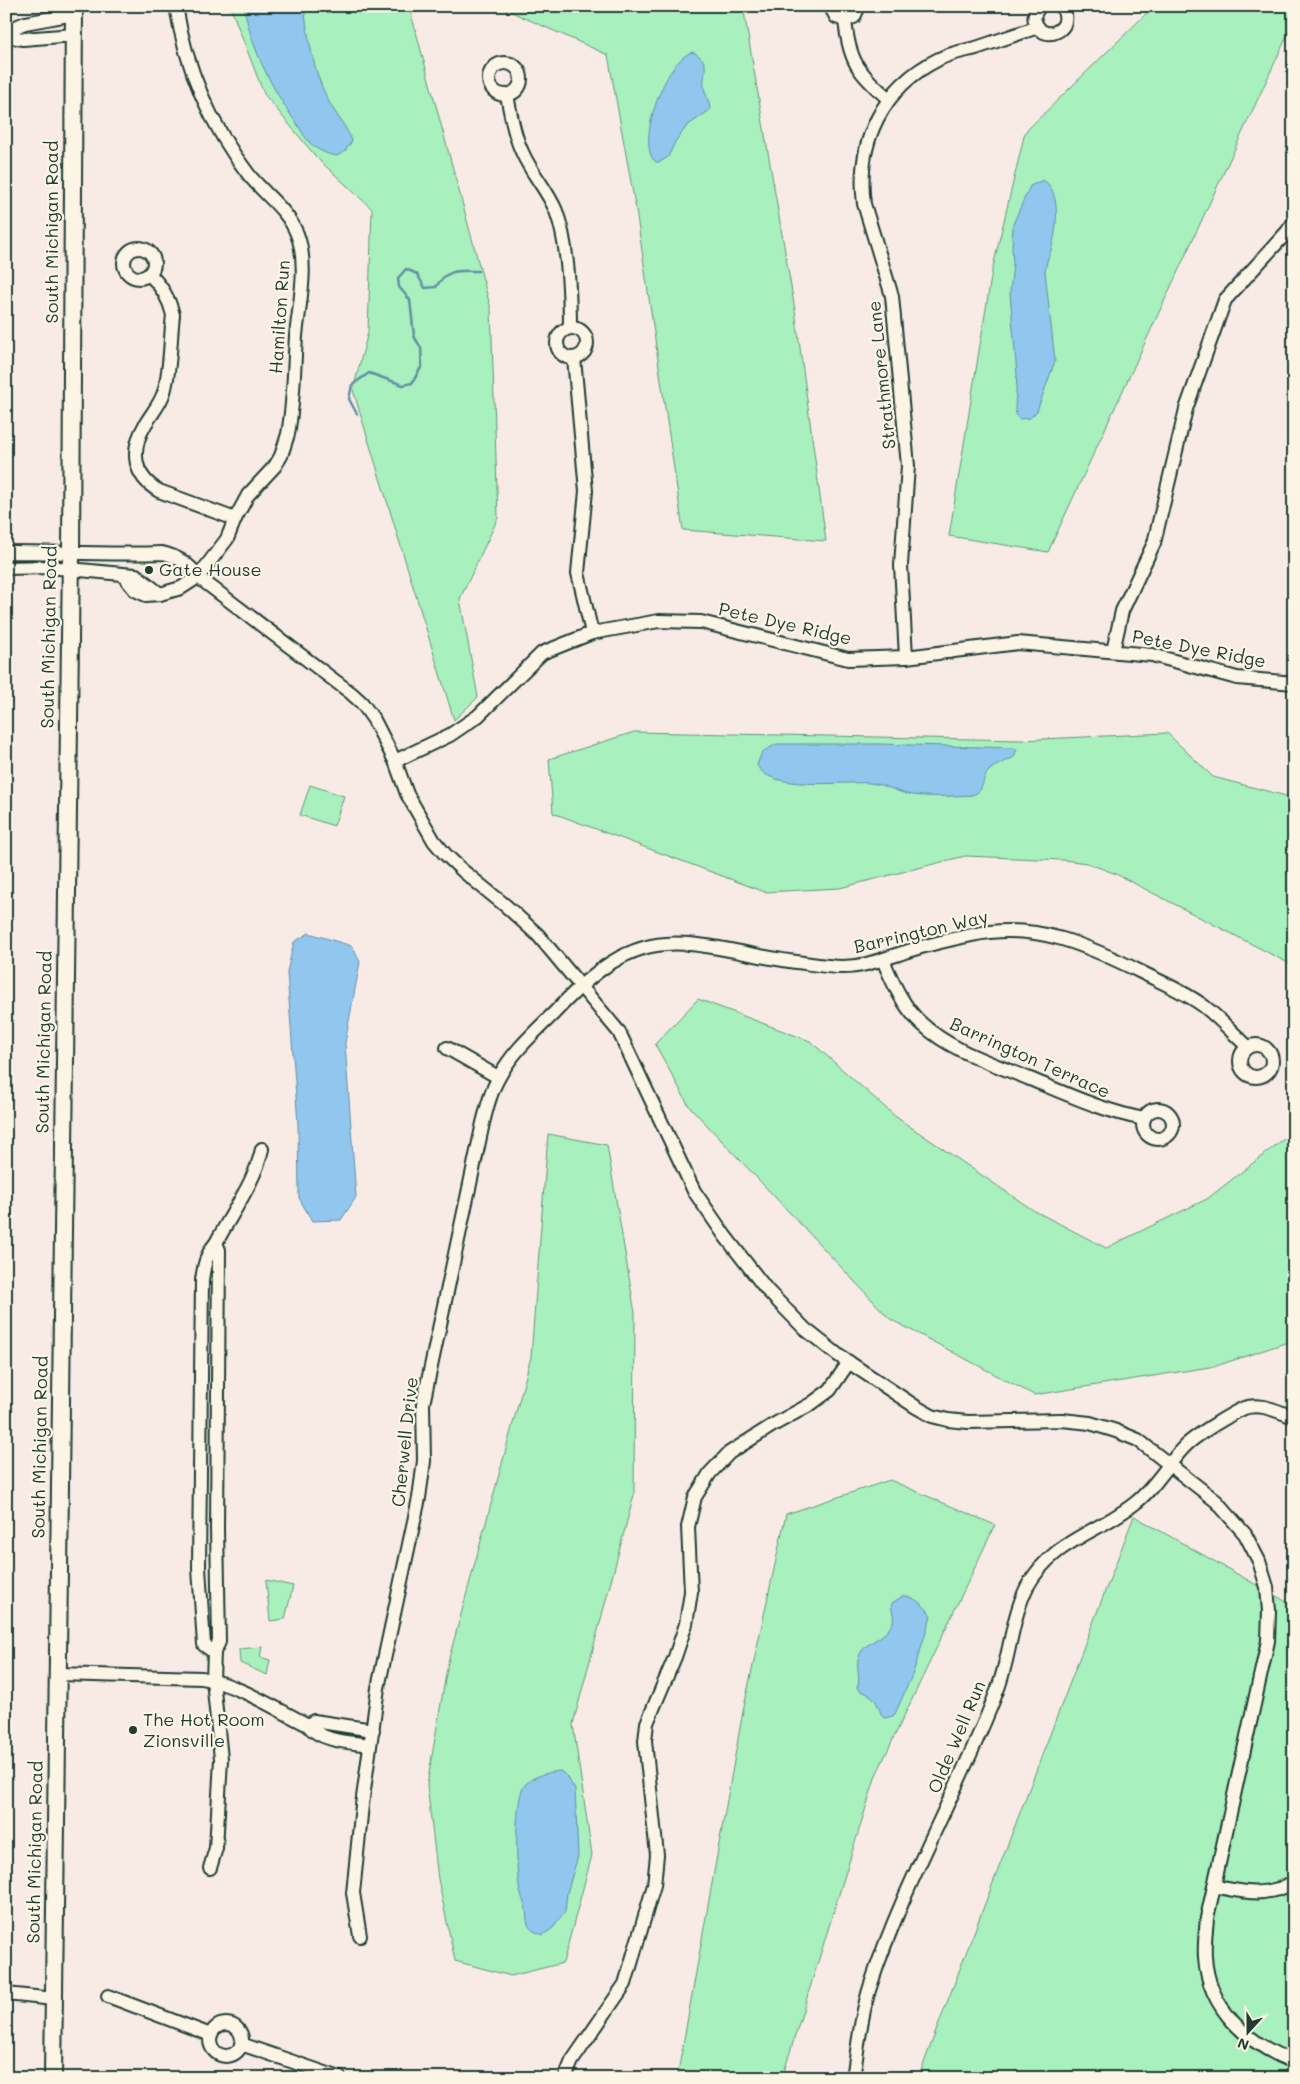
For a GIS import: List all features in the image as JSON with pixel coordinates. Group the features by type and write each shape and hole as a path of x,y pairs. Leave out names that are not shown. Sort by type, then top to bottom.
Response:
{"main road":[{"name":"South Michigan Road","path":"53,2078 70,561 74,10"}],"street":[{"name":"Hamilton Run","path":"176,6 189,62 204,102 235,157 293,224 301,246 302,274 288,434 276,466 248,495 234,519 227,539 198,577"},
{"path":"830,6 836,17 845,20 854,16 859,6"},
{"path":"1038,27 1034,18 1040,6"},
{"name":"Strathmore Lane","path":"906,657 901,565 908,466 900,370 892,296 864,204 862,188 864,155 882,109 910,79 940,58 1038,27 1050,33 1062,28 1065,15 1061,6"},
{"path":"6,31 25,23 74,10"},
{"path":"845,20 848,46 854,60 863,75 890,99"},
{"path":"6,36 23,39 74,35"},
{"path":"507,95 516,135 523,154 555,208 560,223 570,300 570,328"},
{"path":"1113,651 1122,611 1154,543 1186,409 1225,300 1294,222"},
{"path":"150,274 161,286 170,304 172,315 167,382 159,404 140,434 135,453 137,466 149,485 234,519"},
{"path":"570,328 580,331 587,344 583,353 574,358 561,354 557,345 562,332 570,328"},
{"path":"574,358 586,492 578,573 592,633"},
{"path":"6,554 9,552 48,552 70,561 122,574 135,590 146,595 160,594 181,588 198,577"},
{"path":"6,568 162,552 172,555 194,571 198,577 351,692 374,720 395,761 407,794 434,841 445,854 538,935 619,1032 694,1191 725,1236 767,1290 805,1329 849,1362 932,1416 968,1422 1062,1420 1090,1423 1116,1430 1138,1440 1216,1501 1246,1534 1260,1561 1267,1587 1269,1611 1266,1650 1207,1918 1205,1957 1209,1980 1221,2006 1232,2022 1259,2046 1294,2062"},
{"name":"Pete Dye Ridge","path":"395,761 450,735 478,716 542,653 592,633 659,621 701,622 848,659 906,657 1018,643 1152,655 1237,678 1294,684"},
{"name":"Barrington Way","path":"581,985 612,962 648,946 665,944 697,946 841,967 860,966 900,953 975,934 1022,930 1073,940 1162,982 1204,1006 1248,1047"},
{"name":"Barrington Terrace","path":"883,960 906,1006 921,1024 934,1034 990,1063 1081,1101 1117,1114 1144,1119"},
{"name":"Cherwell Drive","path":"360,1936 353,1893 378,1688 419,1498 424,1462 423,1404 483,1123 498,1077 521,1048 581,985"},
{"path":"447,1048 498,1077"},
{"path":"214,1652 204,1645 199,1568 201,1340 204,1265 210,1250 216,1243 260,1163 262,1149"},
{"path":"210,1868 216,1848 220,1759 213,1680 214,1652 219,1642 219,1250 216,1243"},
{"path":"201,1340 219,1340"},
{"path":"565,2078 572,2061 625,1984 654,1885 657,1854 644,1741 647,1722 675,1658 686,1624 690,1592 688,1527 695,1497 710,1473 728,1453 811,1404 830,1390 849,1362"},
{"name":"Olde Well Run","path":"853,2078 870,1986 890,1934 998,1689 1018,1612 1027,1588 1046,1560 1076,1538 1110,1520 1136,1503 1186,1446 1201,1434 1243,1409 1252,1406 1262,1406 1294,1417"},
{"path":"200,1492 218,1492"},
{"path":"57,1674 202,1678 213,1680 308,1725 313,1732 329,1738 370,1745"},
{"path":"308,1725 314,1722 372,1730"},
{"path":"1214,1886 1247,1893 1263,1894 1282,1889 1294,1883"},
{"path":"6,1994 54,2000"},
{"path":"108,1996 211,2035"},
{"path":"228,2024 237,2029 242,2038 241,2044 236,2052 227,2056 222,2055 214,2050 210,2040 211,2035 217,2027 228,2024"},
{"path":"241,2044 340,2078"}],"green space":[{"path":"230,6 409,6 491,309 498,518 460,599 478,697 454,720 353,390 368,332 372,209 317,158 264,94"},
{"path":"498,6 743,6 795,310 826,541 683,530 636,210 608,55"},
{"path":"1154,6 1294,6 1294,21 1048,552 949,536 992,271 1025,132"},
{"path":"634,732 1021,740 1167,733 1213,777 1294,798 1294,966 1116,874 1087,863 1063,860 965,856 840,888 765,892 553,813 549,759"},
{"path":"310,785 344,796 334,826 300,815"},
{"path":"698,999 810,1041 896,1117 1033,1210 1106,1248 1207,1199 1294,1131 1294,1340 1216,1366 1034,1395 890,1319 689,1106 655,1044"},
{"path":"548,1134 607,1145 635,1313 634,1495 573,1724 592,1855 563,1963 511,1976 455,1961 438,1879 427,1785 448,1662 531,1357"},
{"path":"890,1480 995,1525 876,1775 782,2078 677,2078 743,1711 786,1514"},
{"path":"1134,1516 1294,1606 1294,2078 918,2078"},
{"path":"266,1580 293,1586 285,1619 270,1621"},
{"path":"262,1647 260,1657 270,1660 267,1675 240,1663 239,1649"}],"water":[{"path":"244,6 304,6 309,41 318,76 330,103 352,141 345,151 337,156 319,150 308,141 271,83 257,53"},
{"path":"693,52 705,64 704,87 710,110 687,126 675,142 668,157 660,162 656,162 650,153 649,139 656,103 673,69 683,58"},
{"path":"1043,180 1049,185 1053,193 1056,212 1055,233 1045,272 1055,361 1037,411 1030,418 1019,419 1015,408 1017,375 1010,293 1013,263 1013,224 1030,186"},
{"path":"777,744 880,744 1017,749 1014,757 987,773 981,789 976,793 972,795 931,796 907,794 870,783 808,783 776,779 764,773 757,765 762,752"},
{"path":"309,933 352,946 360,962 345,1043 356,1197 341,1220 312,1221 299,1198 298,1124 287,972 294,942"},
{"path":"903,1596 919,1602 931,1616 913,1673 895,1714 884,1718 874,1698 857,1688 859,1680 858,1658 863,1649 890,1628 893,1622 892,1603"},
{"path":"560,1771 567,1776 575,1790 578,1856 567,1893 565,1912 553,1928 543,1935 534,1931 529,1926 520,1890 518,1878 517,1817 521,1792 525,1785 546,1773"}],"waterway":[{"path":"357,414 349,399 352,385 369,373 403,385 412,383 422,366 421,348 414,336 410,300 399,287 398,278 406,269 417,274 425,288 436,287 445,276 454,272 478,271"}],"place":[{"name":"Gate House","path":"149,570"},
{"name":"The Hot Room Zionsville","path":"133,1730"}]}
